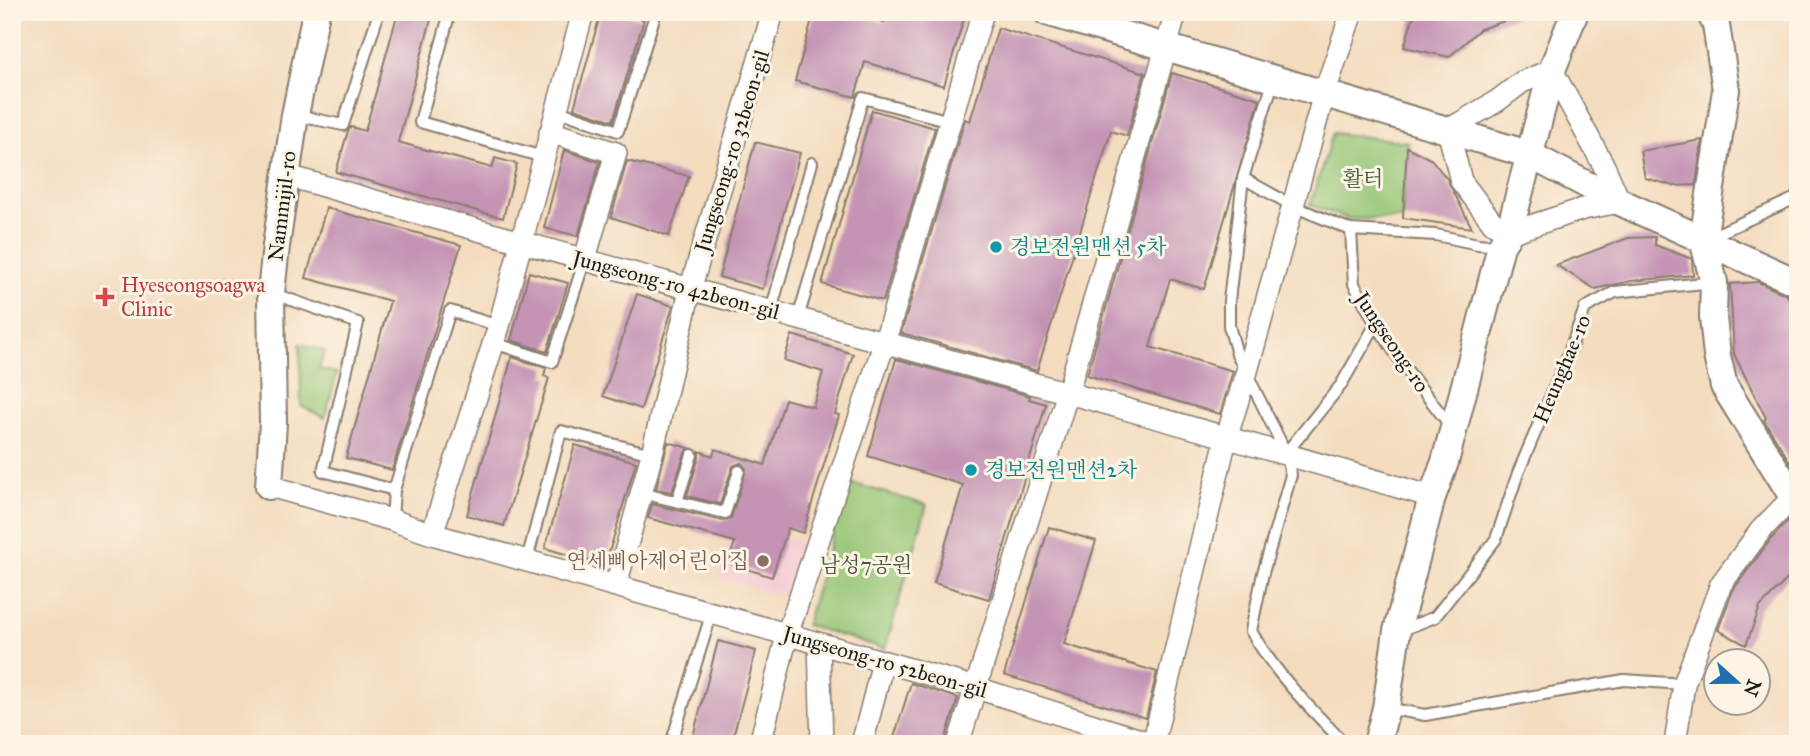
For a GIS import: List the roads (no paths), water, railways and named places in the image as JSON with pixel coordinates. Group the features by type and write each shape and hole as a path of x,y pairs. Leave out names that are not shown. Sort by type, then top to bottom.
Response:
{"street":[{"name":"Nammijil-ro","path":"269,486 273,423 271,293 285,175 316,12"},
{"path":"432,534 496,334 583,12"},
{"name":"Jungseong-ro 32beon-gil","path":"690,290 773,12"},
{"path":"761,739 788,635 885,341 983,12"},
{"path":"1047,12 1528,154 1620,202 1798,283"},
{"path":"958,744 1068,392 1176,12"},
{"path":"1247,371 1324,94 1352,12"},
{"name":"Jungseong-ro","path":"1377,744 1386,708 1397,631 1432,497 1445,462 1552,70 1575,12"},
{"path":"1675,744 1684,684 1721,584 1761,530 1796,498 1724,386 1717,356 1713,317 1714,282 1703,240 1726,90 1716,25 1710,12"},
{"path":"1448,130 1497,101 1522,82 1552,70 1604,166 1620,202"},
{"path":"1448,130 1461,181 1505,239 1583,209 1620,202"},
{"path":"550,132 616,153 585,258"},
{"name":"Jungseong-ro 42beon-gil","path":"285,175 522,244 585,258 690,290 885,341 1226,439 1286,453 1432,497"},
{"path":"616,585 652,454 690,290"},
{"name":"Jungseong-ro 52beon-gil","path":"269,486 977,688 1153,744 1226,439 1247,371"},
{"path":"819,644 822,744"},
{"path":"862,744 883,662"}],"lane":[{"path":"295,115 343,125 379,12"},
{"path":"450,12 419,122 543,157"},
{"path":"555,110 618,131 656,12"},
{"path":"1274,79 1243,178 1229,301 1229,326 1237,354 1286,453 1292,475 1262,573 1251,631 1268,660 1293,691 1345,744"},
{"path":"797,318 863,98 950,121"},
{"path":"771,311 812,163"},
{"path":"1243,178 1293,206 1351,230 1436,235 1478,244 1505,239"},
{"path":"1703,240 1798,197"},
{"name":"Jungseong-ro","path":"1351,230 1354,284 1376,324 1406,369 1453,430"},
{"path":"392,520 394,490 450,311 552,362 585,258"},
{"name":"Heunghae-ro","path":"1397,631 1435,617 1496,538 1518,473 1585,308 1615,292 1714,282"},
{"path":"271,293 358,323 323,471 394,490"},
{"path":"1286,453 1341,385 1376,324"},
{"path":"527,560 561,431 652,454"},
{"path":"677,501 692,455"},
{"path":"641,493 725,513 739,471"},
{"path":"671,744 712,612"},
{"path":"1386,708 1425,715 1624,680 1684,684"},
{"path":"761,739 784,744"}],"place":[{"name":"경보전원맨션 5차","path":"996,247"},
{"name":"Hyeseongsoagwa Clinic","path":"105,297"},
{"name":"경보전원맨션2차","path":"971,470"},
{"name":"연세삐아제어린이집","path":"763,561"}],"park label":[{"name":"활터","path":"1363,179"},
{"name":"남성7공원","path":"866,565"}]}
